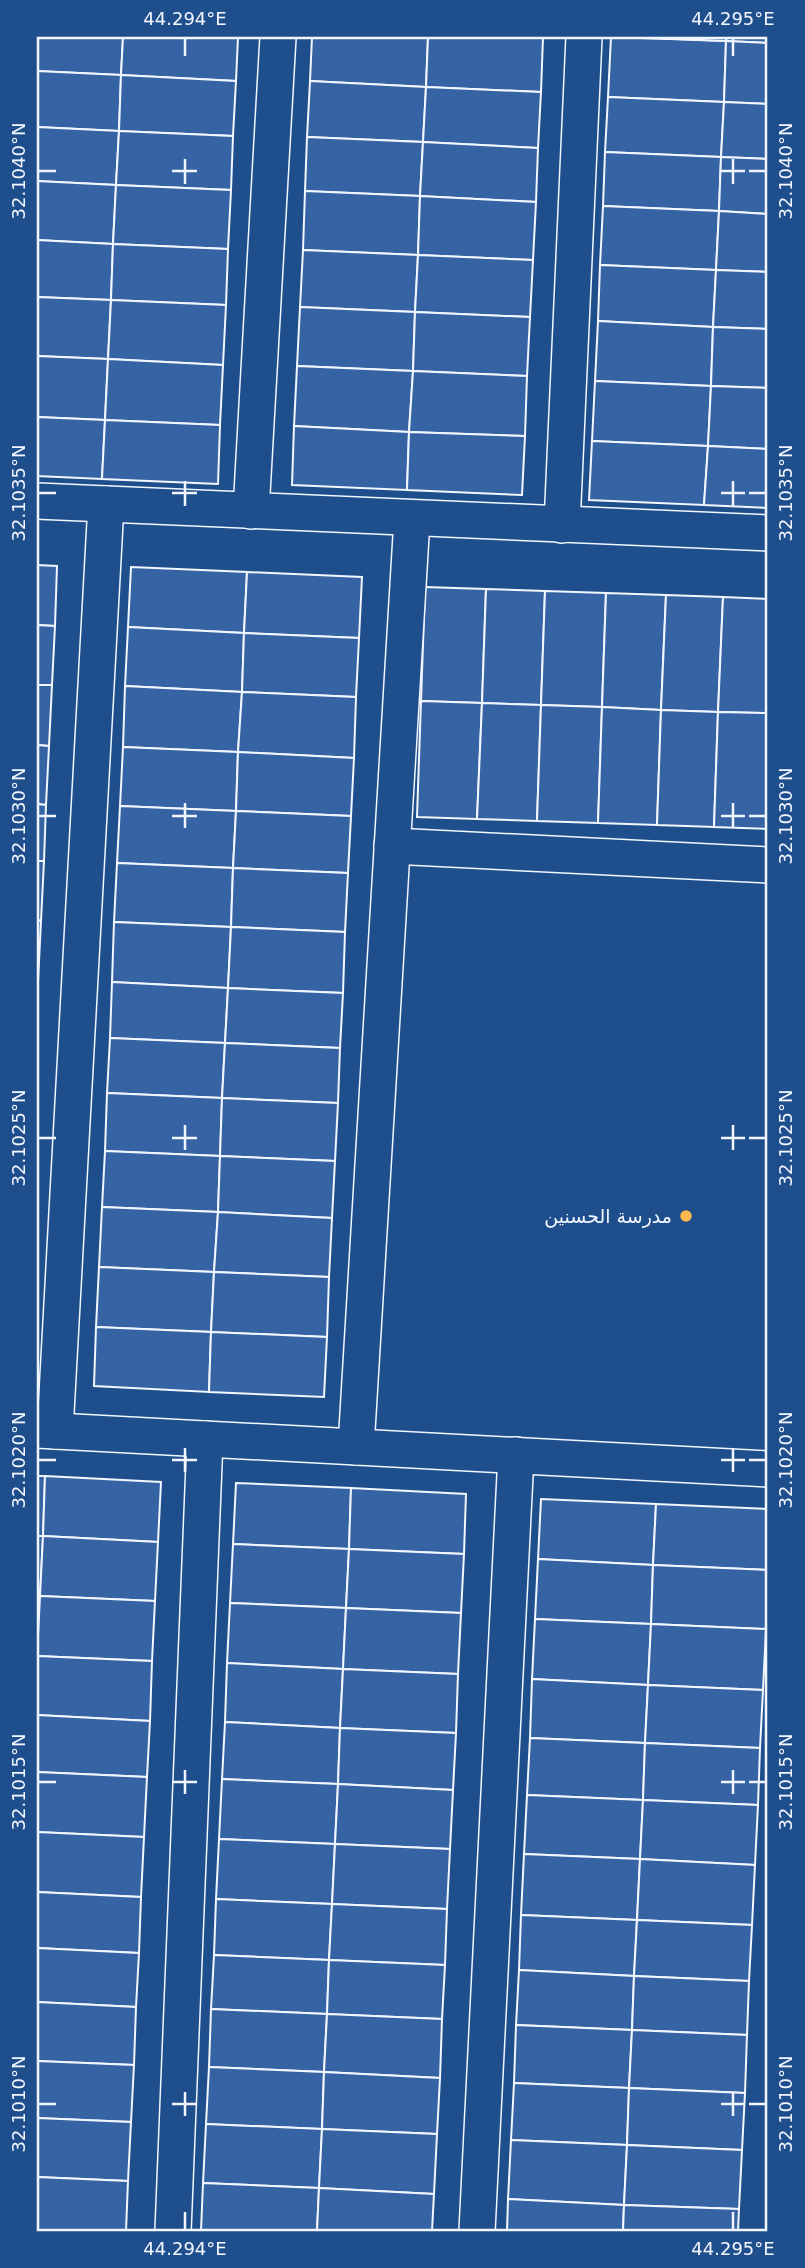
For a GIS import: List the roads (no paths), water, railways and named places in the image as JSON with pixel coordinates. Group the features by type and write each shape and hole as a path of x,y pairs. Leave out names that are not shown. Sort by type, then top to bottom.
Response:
{"street":[{"path":"251,511 278,37"},
{"path":"562,525 584,37"},
{"path":"37,501 768,533"},
{"path":"106,504 46,1430 768,1469"},
{"path":"356,1447 412,519"},
{"path":"393,846 768,865"},
{"path":"173,2231 205,1438"},
{"path":"477,2231 516,1455"}],"place":[{"name":"مدرسة الحسنين","path":"686,1216"}]}
